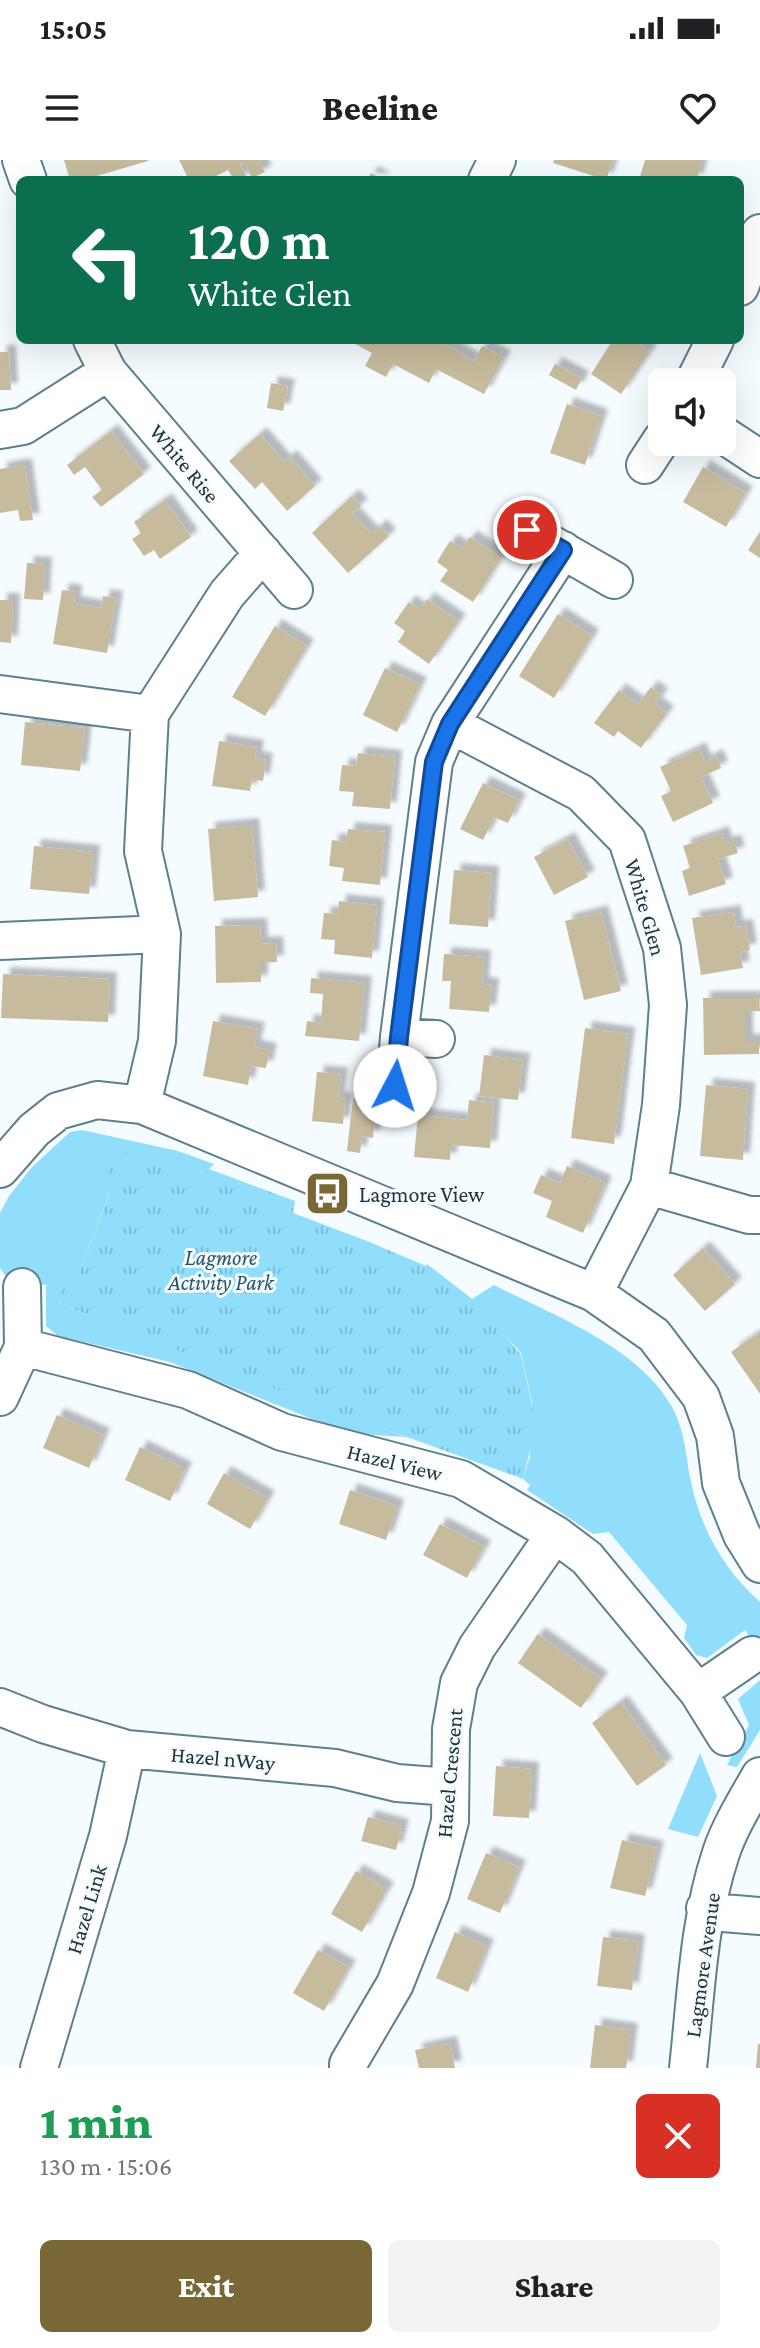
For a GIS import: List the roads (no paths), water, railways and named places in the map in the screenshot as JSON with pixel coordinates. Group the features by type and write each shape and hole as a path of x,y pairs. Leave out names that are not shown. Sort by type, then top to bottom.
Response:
{"street":[{"path":"744,273 760,233"},
{"name":"White Rise","path":"94,344 108,372 294,590"},
{"path":"701,368 713,344"},
{"path":"0,430 23,426 108,372"},
{"path":"736,443 760,459"},
{"path":"527,530 614,580"},
{"path":"395,1086 434,762 450,724 563,550"},
{"path":"142,1105 157,1041 162,934 143,851 150,714 227,594 263,553"},
{"path":"0,694 150,714"},
{"name":"White Glen","path":"450,724 581,793 627,840 662,948 668,1005 661,1105 649,1186 594,1293"},
{"path":"0,941 162,934"},
{"path":"399,1037 436,1039"},
{"path":"0,1169 34,1130 58,1111 97,1100 142,1105 594,1293 654,1335 701,1397 715,1436 721,1483 742,1535 760,1564"},
{"path":"649,1186 749,1215 760,1215"},
{"path":"0,1397 23,1347 22,1287"},
{"name":"Hazel View","path":"23,1347 188,1390 282,1432 461,1479 555,1534 587,1558 698,1692 726,1737"},
{"name":"Hazel Crescent","path":"348,2068 395,1984 431,1893 450,1821 451,1729 459,1683 477,1647 555,1534"},
{"path":"698,1692 752,1655"},
{"name":"Hazel nWay","path":"0,1707 43,1724 127,1749 335,1768 397,1783 450,1787"},
{"name":"Hazel Link","path":"39,2068 108,1836 127,1749"},
{"name":"Lagmore Avenue","path":"688,2068 705,1908 726,1840 760,1776"},
{"path":"705,1908 760,1916"}],"place":[{"name":"Lagmore View","path":"328,1194"}],"park label":[{"name":"Lagmore Activity Park","path":"221,1270"}]}
